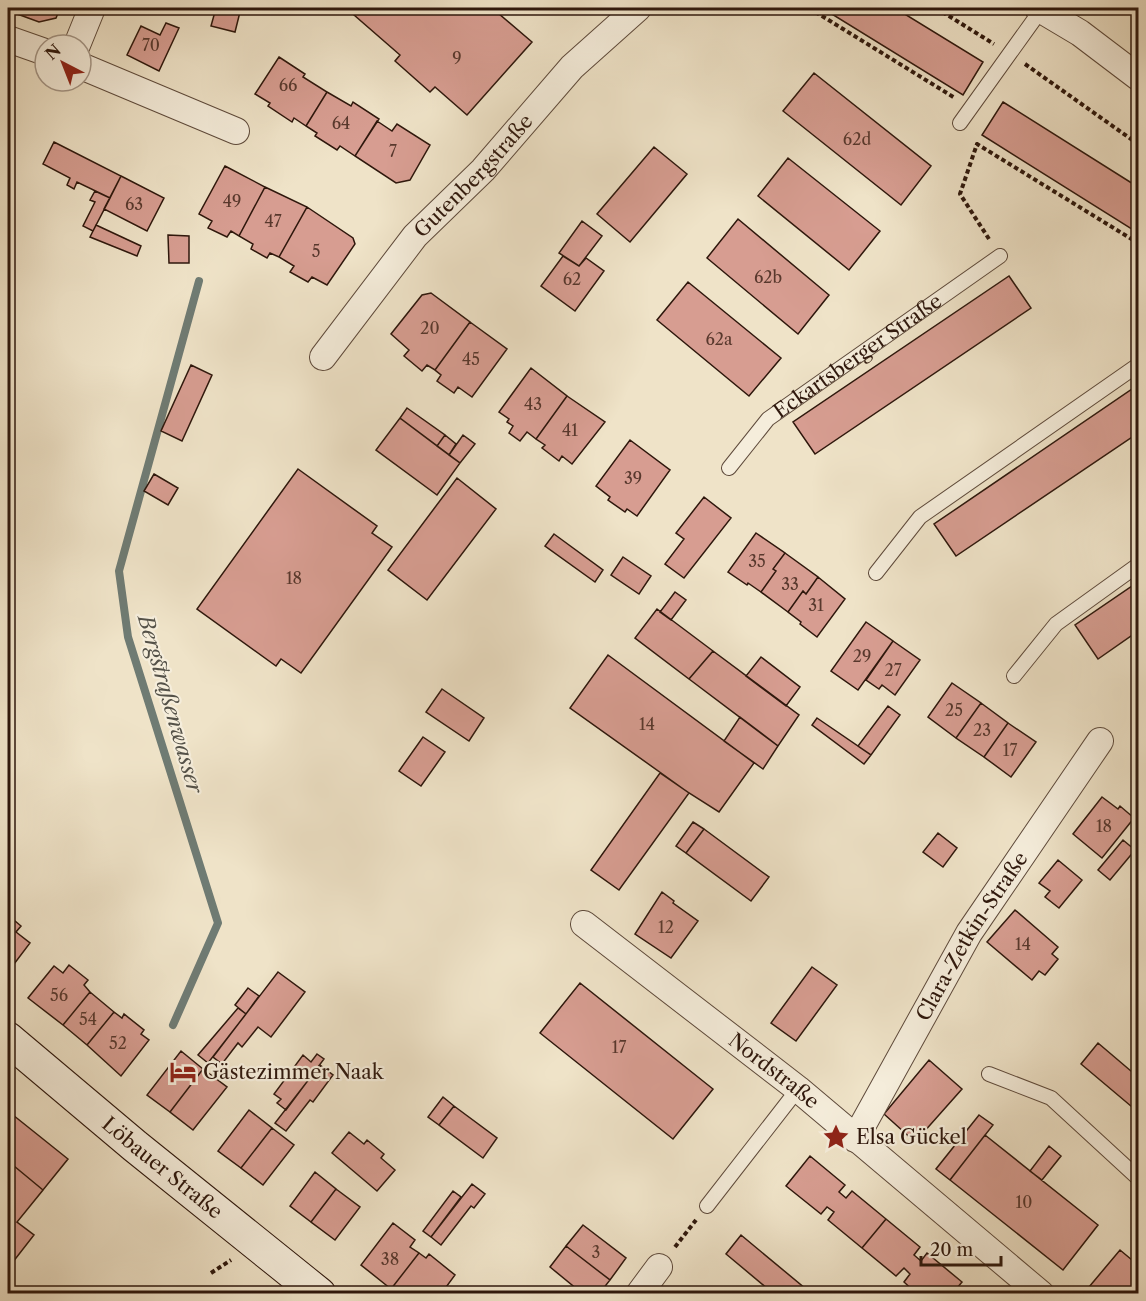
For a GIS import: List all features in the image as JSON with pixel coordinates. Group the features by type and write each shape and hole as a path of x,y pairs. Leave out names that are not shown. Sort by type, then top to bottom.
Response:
{"main road":[{"name":"Löbauer Straße","path":"8,1039 135,1146 319,1293"}],"street":[{"path":"82,33 92,8"},
{"name":"Gutenbergstraße","path":"323,357 415,236 483,170 572,67 638,8"},
{"path":"1040,9 1080,33 1138,77"},
{"path":"8,39 33,48"},
{"path":"93,71 236,131"},
{"name":"Clara-Zetkin-Straße","path":"855,1139 969,933 1100,741"},
{"name":"Nordstraße","path":"584,924 798,1089 1041,1293"},
{"path":"639,1293 660,1267"}],"lane":[{"path":"960,123 1040,9"},
{"name":"Eckartsberger Straße","path":"729,468 768,419 1000,256"},
{"path":"876,573 920,517 1138,365"},
{"path":"1014,676 1056,624 1138,565"},
{"path":"989,1074 1051,1098 1138,1178"},
{"path":"707,1206 798,1089"}],"path":[{"path":"810,8 971,108"},
{"path":"936,8 1010,54 1138,144"},
{"path":"1000,256 960,194 977,144 1138,243"},
{"path":"660,1267 707,1206"}],"building":[{"path":"8,8 23,8 20,15 8,11"},
{"path":"23,8 60,8 56,18 39,22 20,15"},
{"path":"216,8 241,8 235,32 211,26"},
{"path":"346,8 492,8 532,42 467,115 435,87 430,92 395,61 400,55"},
{"path":"822,8 895,8 983,62 963,95"},
{"path":"166,23 179,28 159,71 127,55 141,26 160,35"},
{"path":"279,57 305,74 303,77 327,92 306,126 294,118 292,122 268,106 270,103 255,94"},
{"path":"814,73 931,166 901,205 783,111"},
{"path":"327,92 351,106 353,102 379,119 355,156 340,146 337,150 315,136 317,133 306,126"},
{"path":"1003,102 1138,187 1138,233 982,135"},
{"path":"377,121 392,131 397,124 430,145 410,180 396,183 355,156"},
{"path":"54,142 121,176 110,198 77,182 74,189 67,185 70,178 43,164"},
{"path":"654,147 687,174 630,242 597,214"},
{"path":"788,158 880,231 849,270 758,196"},
{"path":"225,166 265,187 239,236 231,231 227,237 208,228 212,221 199,214"},
{"path":"121,176 164,198 147,231 104,209"},
{"path":"265,187 307,207 279,257 270,253 267,258 251,249 253,244 239,236"},
{"path":"95,191 110,198 93,231 83,226 95,202 90,200"},
{"path":"307,207 353,238 355,244 327,285 312,277 308,282 290,272 294,266 279,257"},
{"path":"738,219 829,295 798,334 707,258"},
{"path":"582,221 602,236 579,266 559,253"},
{"path":"96,225 141,246 137,256 90,237"},
{"path":"168,235 189,236 189,263 169,263"},
{"path":"563,256 579,266 586,258 604,271 575,311 541,286"},
{"path":"1009,276 1031,308 815,454 793,422"},
{"path":"688,282 781,358 749,396 657,320"},
{"path":"431,293 470,322 435,370 427,365 422,371 404,356 409,350 391,334 422,295"},
{"path":"470,322 507,349 472,397 458,387 454,393 437,381 441,375 435,370"},
{"path":"191,365 212,375 182,441 161,431"},
{"path":"531,368 567,396 536,439 527,432 520,441 509,433 513,426 507,422 509,419 499,412"},
{"path":"1138,385 1138,433 956,556 934,524"},
{"path":"567,396 605,422 572,464 562,456 559,461 542,448 545,445 536,439"},
{"path":"407,408 445,435 437,446 400,418"},
{"path":"400,418 460,463 437,495 376,450"},
{"path":"445,435 456,444 449,455 437,446"},
{"path":"463,435 475,444 460,463 449,455"},
{"path":"630,440 670,470 637,516 627,509 625,512 608,500 610,497 596,486"},
{"path":"298,469 377,526 372,533 392,547 301,673 281,659 276,666 197,609"},
{"path":"154,474 178,488 168,505 144,491"},
{"path":"457,478 496,509 427,600 388,570"},
{"path":"704,497 731,518 684,578 665,564 684,539 676,533"},
{"path":"756,533 785,553 773,569 776,571 761,592 728,572"},
{"path":"554,534 603,570 595,582 545,546"},
{"path":"785,553 818,577 806,594 803,591 788,612 761,592 776,571 773,569"},
{"path":"623,557 651,576 639,594 611,575"},
{"path":"818,577 845,599 817,637 788,612 803,591 806,594"},
{"path":"1138,582 1138,631 1098,659 1075,625"},
{"path":"675,592 686,600 671,620 660,612"},
{"path":"657,609 713,651 689,679 635,638"},
{"path":"866,622 893,641 858,690 831,671"},
{"path":"893,641 920,660 895,695 882,685 879,689 866,680"},
{"path":"713,651 799,715 778,746 689,679"},
{"path":"608,655 754,763 719,812 570,708"},
{"path":"761,657 800,687 786,706 746,676"},
{"path":"952,683 981,703 956,738 928,717"},
{"path":"442,689 484,718 469,741 426,712"},
{"path":"981,703 1008,723 984,757 956,738"},
{"path":"888,706 900,715 871,755 858,746"},
{"path":"740,717 778,746 763,769 724,741"},
{"path":"817,718 871,755 864,764 812,725"},
{"path":"1008,723 1036,742 1011,777 984,757"},
{"path":"423,737 445,752 421,786 399,771"},
{"path":"660,773 689,793 619,890 591,870"},
{"path":"1102,797 1118,809 1120,806 1134,818 1102,858 1073,834"},
{"path":"693,822 704,829 686,853 676,846"},
{"path":"704,829 769,877 751,901 686,853"},
{"path":"938,833 957,848 943,867 923,852"},
{"path":"1123,840 1135,850 1110,880 1098,870"},
{"path":"1058,860 1082,880 1059,908 1045,897 1050,891 1039,883"},
{"path":"662,892 698,921 671,958 635,934"},
{"path":"1015,910 1058,947 1052,954 1058,959 1045,975 1039,971 1032,980 987,942"},
{"path":"8,915 21,926 16,932 30,943 8,972"},
{"path":"69,965 88,980 84,985 90,992 63,1025 28,998 54,966 63,973"},
{"path":"812,967 837,985 796,1041 771,1023"},
{"path":"278,972 305,992 271,1037 258,1027 242,1047 238,1043 222,1064 213,1057"},
{"path":"580,983 713,1089 673,1139 540,1033"},
{"path":"248,988 259,996 246,1014 235,1005"},
{"path":"90,992 114,1012 87,1045 63,1025"},
{"path":"238,1008 246,1014 208,1063 198,1055"},
{"path":"114,1012 122,1018 124,1014 144,1030 141,1034 149,1040 121,1076 87,1045"},
{"path":"1098,1043 1138,1077 1138,1112 1081,1064"},
{"path":"181,1051 203,1069 170,1112 147,1095"},
{"path":"317,1054 324,1059 286,1110 277,1103 281,1099 274,1094 303,1055 311,1062"},
{"path":"929,1060 962,1089 915,1142 884,1114"},
{"path":"320,1065 333,1075 313,1102 310,1100 286,1131 275,1123"},
{"path":"203,1069 227,1087 193,1130 170,1112"},
{"path":"443,1097 454,1106 439,1125 428,1117"},
{"path":"454,1106 497,1138 483,1158 439,1125"},
{"path":"249,1110 272,1128 241,1168 218,1151"},
{"path":"8,1111 68,1159 43,1190 8,1161"},
{"path":"979,1115 993,1125 950,1180 936,1169"},
{"path":"272,1128 294,1145 263,1185 241,1168"},
{"path":"349,1132 364,1144 367,1140 384,1154 381,1158 395,1170 377,1191 332,1153"},
{"path":"985,1135 1098,1225 1063,1270 950,1180"},
{"path":"1049,1146 1061,1156 1042,1180 1030,1171"},
{"path":"810,1156 845,1185 839,1192 846,1198 852,1191 886,1219 862,1248 828,1220 834,1212 827,1207 821,1214 786,1186"},
{"path":"8,1161 43,1190 17,1222 34,1235 9,1267"},
{"path":"315,1172 336,1189 311,1222 290,1206"},
{"path":"472,1184 485,1194 474,1208 471,1206 441,1245 431,1237"},
{"path":"336,1189 360,1207 335,1240 311,1222"},
{"path":"453,1191 461,1197 431,1237 423,1231"},
{"path":"886,1219 920,1247 914,1255 921,1261 927,1253 962,1282 952,1294 917,1294 904,1282 910,1274 904,1268 896,1276 862,1248"},
{"path":"393,1223 415,1240 410,1247 419,1253 391,1289 361,1265"},
{"path":"583,1225 626,1258 610,1280 566,1246"},
{"path":"741,1235 812,1294 774,1294 726,1254"},
{"path":"566,1246 610,1280 599,1294 583,1294 550,1267"},
{"path":"1120,1250 1138,1265 1138,1294 1096,1294 1089,1287"},
{"path":"419,1253 426,1258 429,1254 455,1275 441,1294 398,1294 391,1289"}],"waterway":[{"name":"Bergstraßenwasser","path":"173,1025 218,923 128,637 119,571 199,281"}],"place":[{"name":"Gästezimmer Naak","path":"183,1072"},
{"name":"Elsa Gückel","path":"836,1137"}]}
